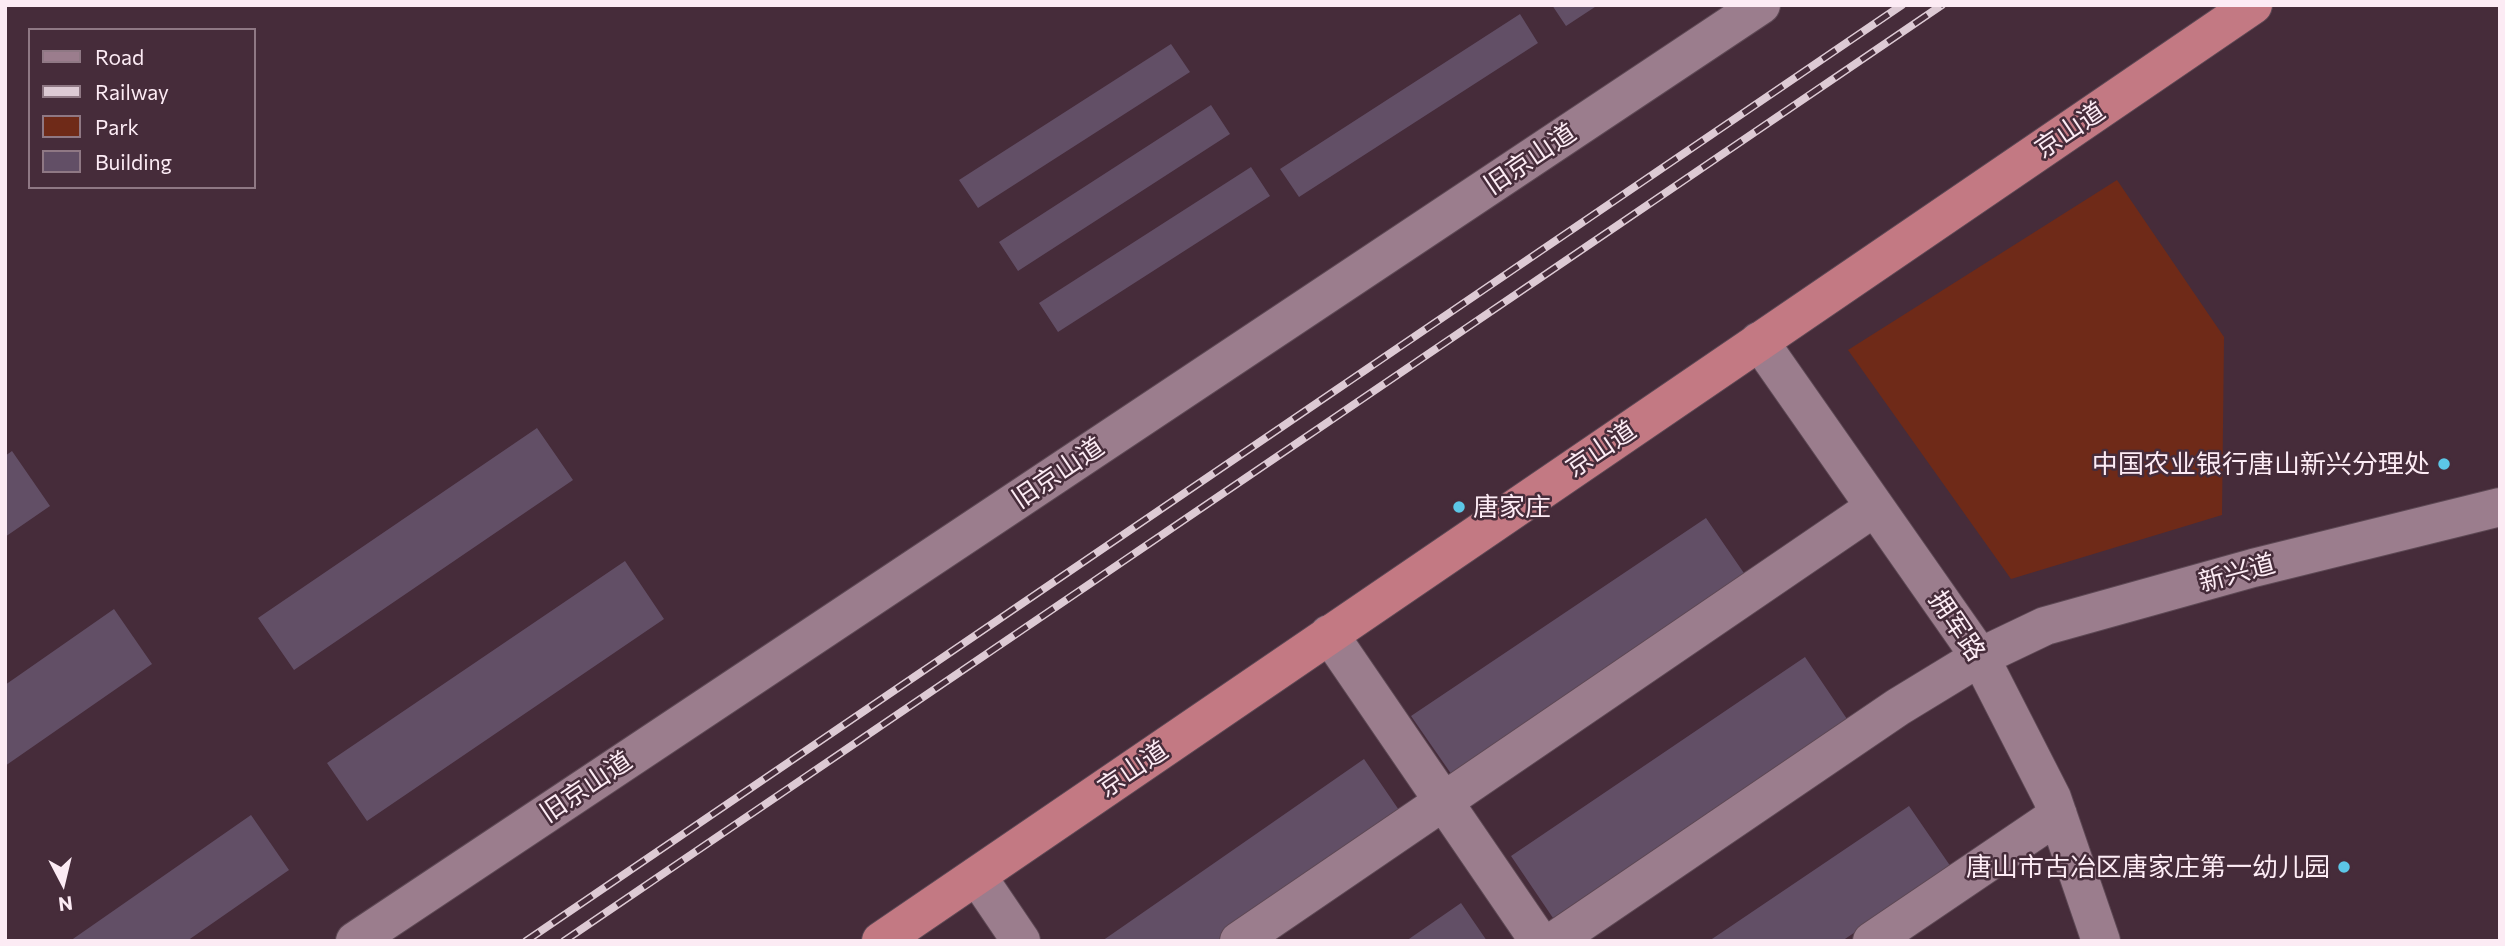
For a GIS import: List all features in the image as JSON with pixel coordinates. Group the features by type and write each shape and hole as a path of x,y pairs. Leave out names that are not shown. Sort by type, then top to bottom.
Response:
{"highway":[{"name":"京山道","path":"881,941 2253,5"}],"street":[{"name":"旧京山道","path":"355,941 1761,5"},
{"name":"拥军路","path":"1759,341 1980,657 2052,798 2101,941"},
{"path":"1239,941 1875,507"},
{"name":"新兴道","path":"1554,941 1898,707 1980,657 2045,626 2253,568 2500,507"},
{"path":"1329,635 1539,941"},
{"path":"1872,941 2058,815"},
{"path":"976,876 1021,941"}],"green space":[{"path":"2117,180 2224,337 2222,515 2011,579 1848,350"}],"building":[{"path":"1552,5 1598,5 1566,26"},
{"path":"1520,14 1538,43 1299,197 1280,169"},
{"path":"1171,44 1190,72 978,208 959,180"},
{"path":"1211,105 1230,134 1018,271 999,242"},
{"path":"1251,167 1270,196 1058,332 1039,303"},
{"path":"537,428 573,480 294,670 258,618"},
{"path":"12,451 50,506 5,537 5,456"},
{"path":"1706,518 1748,579 1454,778 1411,716"},
{"path":"625,561 664,619 367,821 327,763"},
{"path":"114,609 152,664 5,766 5,685"},
{"path":"1805,657 1847,719 1553,918 1511,856"},
{"path":"1364,759 1401,813 1217,941 1102,941"},
{"path":"1909,806 1951,867 1842,941 1709,941"},
{"path":"251,815 289,870 187,941 70,941"},
{"path":"1461,903 1487,941 1406,941"}],"railway":[{"path":"526,941 1902,5"},
{"path":"564,941 1942,5"}],"place":[{"name":"中国农业银行唐山新兴分理处","path":"2444,464"},
{"name":"唐家庄","path":"1459,507"},
{"name":"唐山市古冶区唐家庄第一幼儿园","path":"2344,867"}]}
